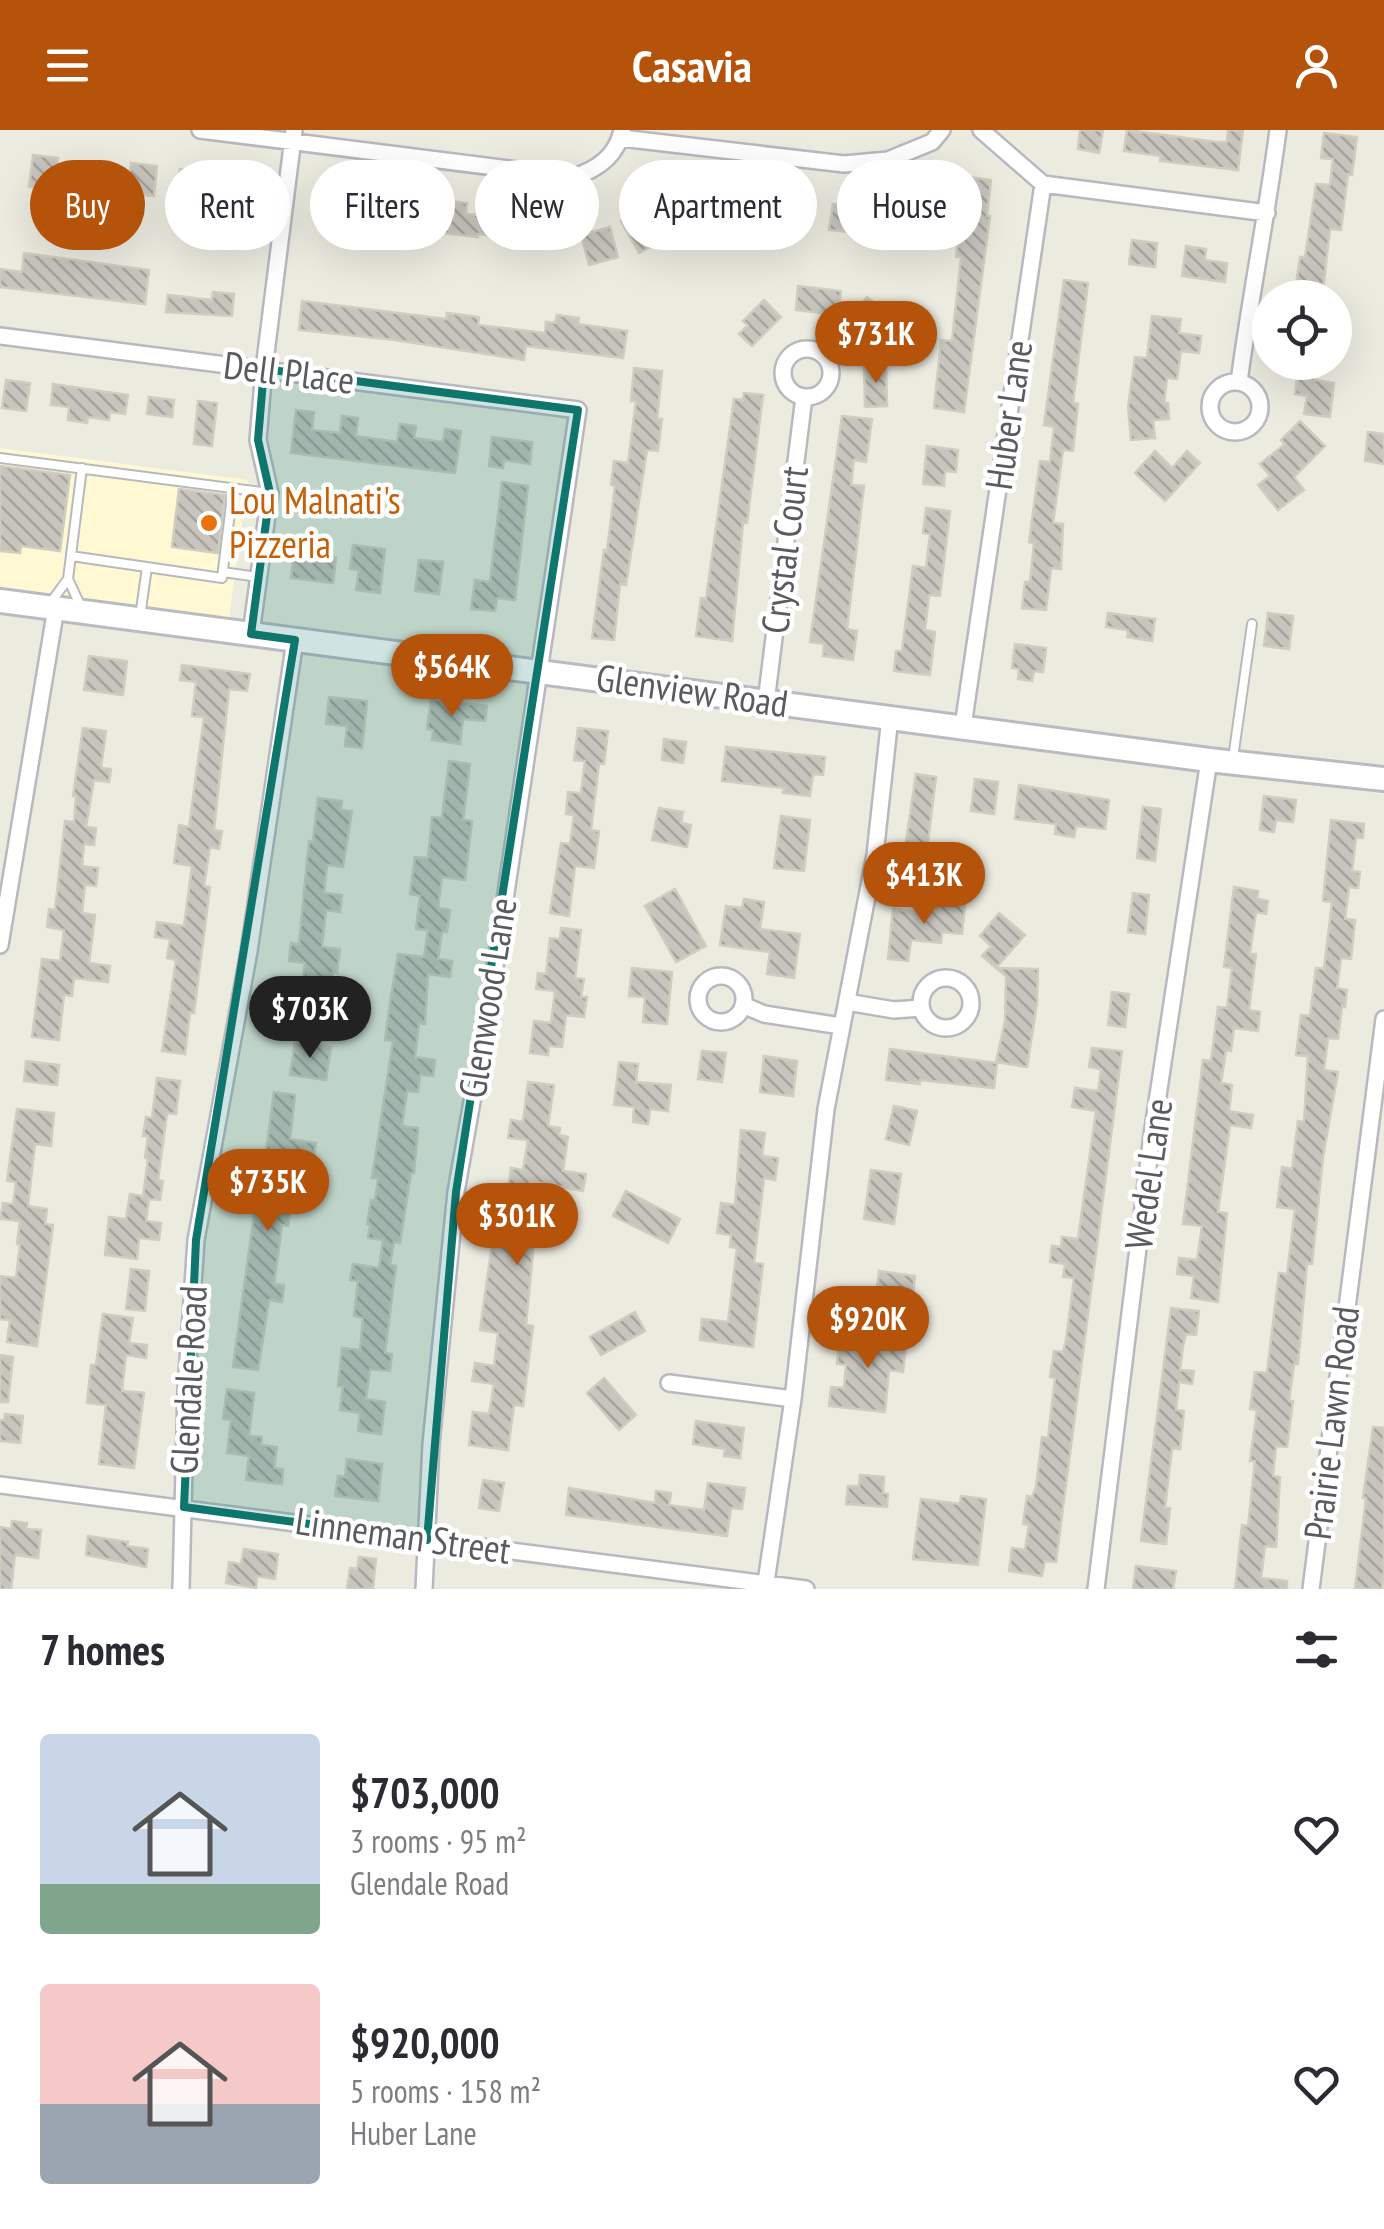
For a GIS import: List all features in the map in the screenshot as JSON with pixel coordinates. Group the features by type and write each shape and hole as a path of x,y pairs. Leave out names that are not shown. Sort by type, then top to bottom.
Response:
{"main road":[{"name":"Glenview Road","path":"0,600 1221,761 1384,779"}],"street":[{"path":"200,130 293,136 572,177 597,170 621,134 844,164 888,160 932,142 942,130"},
{"path":"981,130 1043,184 1268,214"},
{"path":"1238,382 1268,214 1278,130"},
{"path":"251,634 270,493 258,440 293,136"},
{"name":"Huber Lane","path":"963,726 1043,184"},
{"name":"Dell Place","path":"0,336 578,410"},
{"name":"Crystal Court","path":"766,702 804,398"},
{"name":"Glenwood Lane","path":"424,1589 431,1444 456,1192 490,1000 578,410"},
{"path":"0,945 52,608"},
{"name":"Glendale Road","path":"181,1589 186,1390 196,1240 250,951 295,640"},
{"path":"765,1586 793,1399 814,1191 875,856 890,717"},
{"name":"Wedel Lane","path":"1096,1589 1152,1135 1221,761"},
{"path":"846,1002 894,1010 921,1008"},
{"path":"743,1005 764,1014 841,1026"},
{"name":"Prairie Lawn Road","path":"1310,1589 1384,1019"},
{"path":"669,1383 793,1399"},
{"name":"Linneman Street","path":"0,1485 806,1589"}],"lane":[{"path":"0,458 270,493"},
{"path":"52,608 68,579 82,468"},
{"path":"71,556 222,578 233,488"},
{"path":"140,619 147,567"},
{"path":"223,572 258,577"},
{"path":"68,579 83,612"},
{"path":"1221,761 1252,624"}],"highlighted area":[{"path":"264,369 578,410 456,1192 427,1540 184,1507 196,1240 295,640 251,634 270,493 258,440"}],"shaded area":[{"path":"0,448 248,480 226,640 0,610"}],"building":[{"path":"1080,130 1103,130 1099,153 1078,149"},
{"path":"1127,130 1227,142 1228,130 1243,130 1238,170 1160,161 1161,156 1124,151"},
{"path":"1324,133 1357,137 1341,230 1330,229 1324,280 1297,280 1300,257 1305,257 1316,184 1330,185 1333,159 1321,158"},
{"path":"33,155 58,158 58,160 32,160"},
{"path":"145,165 157,166 154,196 145,195"},
{"path":"982,179 991,180 990,216 964,412 934,408 941,340 952,341 961,257 956,257 957,250 982,250"},
{"path":"455,201 467,203 466,214 475,215 475,237 455,234"},
{"path":"833,204 837,204 837,231 829,230"},
{"path":"610,227 618,257 589,265 585,250 599,250 599,230"},
{"path":"1132,240 1157,243 1155,267 1129,264"},
{"path":"1186,246 1206,249 1205,260 1227,263 1225,282 1182,276"},
{"path":"24,253 149,270 145,304 0,287 0,269 22,272"},
{"path":"1064,280 1088,283 1073,403 1078,404 1073,451 1063,450 1053,523 1063,524 1061,569 1051,568 1046,610 1022,608 1025,582 1030,582 1034,543 1029,542 1040,461 1050,462 1054,427 1044,425"},
{"path":"798,286 841,291 838,315 796,310"},
{"path":"213,292 234,294 232,316 166,312 168,295 212,300"},
{"path":"867,297 898,323 878,348 846,323"},
{"path":"764,300 781,317 752,346 739,334 748,325 743,321"},
{"path":"302,301 446,319 447,313 479,317 478,325 545,333 546,322 555,323 557,315 579,318 578,324 627,331 623,358 526,346 524,360 299,330"},
{"path":"1152,316 1181,319 1179,333 1201,336 1199,353 1181,351 1177,379 1167,378 1164,403 1168,403 1169,419 1153,420 1155,438 1131,440 1128,407 1135,357 1147,358"},
{"path":"886,365 887,406 865,407 864,366"},
{"path":"634,368 662,371 658,451 647,450 626,585 620,584 614,640 592,638 604,550 607,551 614,461 628,463 636,401 631,401"},
{"path":"6,380 30,383 26,411 2,408"},
{"path":"1297,380 1334,383 1330,417 1304,414 1307,396 1295,394"},
{"path":"53,384 128,395 125,414 110,412 109,420 88,417 87,423 68,420 69,407 51,405"},
{"path":"744,393 763,395 747,523 743,523 732,641 696,636 701,598 706,599 734,399 743,400"},
{"path":"149,397 174,400 172,417 147,414"},
{"path":"198,401 217,403 212,446 194,444"},
{"path":"296,410 314,412 312,430 340,433 342,416 358,418 356,436 397,442 400,424 416,426 414,438 443,442 445,429 461,431 455,473 291,453"},
{"path":"842,416 872,419 866,462 854,460 851,485 864,486 847,629 857,631 853,660 823,656 824,644 810,642"},
{"path":"1300,421 1325,446 1294,477 1304,490 1278,510 1258,485 1270,476 1260,464 1285,444 1281,440"},
{"path":"1368,432 1384,434 1384,464 1365,461"},
{"path":"492,437 532,442 530,464 504,460 503,468 489,466"},
{"path":"927,446 958,450 956,472 945,471 944,486 923,484"},
{"path":"1155,451 1172,468 1187,451 1200,463 1165,501 1135,473"},
{"path":"0,466 70,475 60,551 21,546 20,553 0,551"},
{"path":"502,482 528,486 515,600 497,598 495,611 471,609 475,580 490,582"},
{"path":"179,489 225,495 218,553 172,547"},
{"path":"926,508 950,511 940,596 929,595 925,630 935,632 930,675 894,671 896,651 902,651 913,566 926,568 930,534 923,533"},
{"path":"353,545 385,549 380,593 356,590 359,570 350,569"},
{"path":"294,552 336,557 333,583 291,578"},
{"path":"419,560 443,562 439,594 415,591"},
{"path":"1108,613 1155,619 1152,641 1127,637 1128,630 1106,627"},
{"path":"1268,613 1293,616 1289,649 1264,646"},
{"path":"1015,644 1046,648 1043,672 1034,671 1032,681 1018,679 1019,669 1012,668"},
{"path":"89,656 127,661 123,695 84,690"},
{"path":"182,665 250,674 247,691 229,689 214,830 222,831 219,849 210,847 204,886 210,887 185,1054 162,1051 176,960 167,958 170,939 155,937 157,922 184,926 192,866 174,863 179,825 189,827 204,717 192,716 196,682 180,680"},
{"path":"329,697 367,701 362,748 345,746 347,726 326,724"},
{"path":"431,699 487,706 485,721 463,719 460,744 432,740 433,730 427,729"},
{"path":"83,728 106,731 101,768 111,769 109,782 94,780 86,827 96,828 94,845 84,844 82,866 98,868 96,886 85,885 82,913 95,915 89,963 110,966 108,982 74,978 72,996 64,995 59,1040 32,1037 42,959 60,961 64,930 47,927 49,909 55,910 65,821 74,822 73,796"},
{"path":"578,728 608,731 604,764 599,763 591,830 599,831 594,868 575,866 569,916 550,913 561,843 570,844 574,815 566,814 568,792 581,793 585,761 574,760"},
{"path":"664,739 686,742 683,763 662,760"},
{"path":"726,747 825,757 823,775 813,774 810,796 783,793 784,788 722,781"},
{"path":"449,761 470,764 463,820 472,821 465,880 442,877 438,908 450,910 438,959 452,961 450,977 428,974 425,1024 419,1023 415,1057 435,1060 433,1076 420,1075 418,1092 407,1091 402,1126 418,1128 414,1173 400,1243 394,1242 390,1265 396,1266 385,1353 392,1354 390,1371 370,1369 366,1399 385,1402 381,1434 358,1431 360,1413 340,1410 343,1386 338,1386 342,1348 360,1350 363,1318 354,1316 358,1281 350,1280 353,1264 379,1268 383,1240 368,1238 367,1224 371,1200 375,1201 378,1178 372,1178 393,1041 385,1040 390,1003 398,954 424,957 428,930 416,929 420,896 410,894 415,857 428,858 432,817 442,818"},
{"path":"916,774 936,777 926,858 904,855"},
{"path":"975,779 998,782 994,814 971,811"},
{"path":"1019,785 1109,800 1105,829 1076,826 1074,837 1055,834 1056,824 1015,819"},
{"path":"1264,796 1296,800 1293,822 1276,820 1274,832 1260,830"},
{"path":"318,798 342,801 341,810 352,811 343,867 327,865 324,893 342,895 340,912 326,910 322,947 340,949 332,982 303,978 305,963 289,961 291,943 299,944 309,841 313,841"},
{"path":"1143,807 1161,809 1155,861 1137,858"},
{"path":"659,808 683,812 681,823 691,825 687,847 652,840"},
{"path":"781,816 810,820 804,871 774,868"},
{"path":"1331,820 1364,824 1363,838 1356,838 1352,871 1360,872 1358,888 1349,887 1345,919 1355,920 1351,959 1341,958 1337,988 1347,990 1345,1007 1342,1006 1338,1039 1328,1038 1324,1070 1338,1072 1323,1157 1312,1264 1307,1263 1287,1447 1276,1446 1273,1476 1280,1477 1276,1547 1265,1546 1261,1578 1287,1581 1287,1589 1235,1589 1242,1525 1248,1526 1255,1461 1250,1461 1257,1410 1250,1409 1255,1372 1267,1373 1279,1273 1287,1274 1295,1209 1277,1207 1282,1167 1292,1169 1298,1121 1304,1122 1308,1056 1296,1055 1301,1015 1310,1016 1316,968 1324,969 1332,902 1323,901"},
{"path":"1234,887 1258,891 1257,899 1268,901 1266,914 1256,912 1250,954 1256,954 1249,1010 1260,1012 1258,1031 1234,1028 1221,1083 1232,1085 1229,1111 1253,1115 1251,1128 1230,1125 1218,1212 1227,1213 1218,1302 1191,1298 1194,1276 1177,1274 1179,1258 1197,1260 1202,1226 1183,1224 1203,1060 1211,1061 1218,1007 1227,1008 1232,968 1224,967"},
{"path":"675,889 706,946 676,962 645,906"},
{"path":"1133,893 1149,895 1145,934 1128,932"},
{"path":"744,899 764,902 760,929 800,934 794,978 767,974 770,952 720,945 726,906 742,908"},
{"path":"928,900 965,905 962,934 942,932 941,943 911,940 908,961 888,959 893,909 926,913"},
{"path":"999,913 1025,935 996,968 982,956 991,946 980,936"},
{"path":"561,928 581,930 575,978 584,979 584,1017 566,1015 562,1047 549,1046 548,1055 530,1053 534,1021 551,1023 555,991 536,989 538,973 546,974 550,938 560,939"},
{"path":"632,968 672,972 667,1024 643,1022 645,997 629,996"},
{"path":"996,968 1038,969 1027,1067 996,1062 1005,1021 1006,976"},
{"path":"287,985 309,988 304,1031 281,1029"},
{"path":"1112,992 1129,994 1125,1027 1108,1025"},
{"path":"295,1042 331,1047 326,1080 290,1075"},
{"path":"1092,1048 1122,1051 1056,1562 1045,1561 1042,1576 1009,1571 1012,1548 1025,1550 1029,1525 1023,1524 1027,1496 1032,1497 1036,1487 1042,1437 1048,1438 1054,1351 1063,1352 1066,1340 1074,1278 1063,1277 1065,1264 1050,1262 1052,1246 1061,1247 1062,1237 1078,1239 1096,1111 1072,1107 1075,1088 1098,1091 1101,1069 1089,1067"},
{"path":"890,1049 997,1063 994,1088 886,1080"},
{"path":"702,1051 726,1053 722,1082 698,1079"},
{"path":"764,1056 797,1061 793,1096 760,1092"},
{"path":"26,1061 59,1065 57,1085 24,1081"},
{"path":"619,1062 638,1064 636,1082 671,1085 668,1111 650,1109 648,1124 633,1122 634,1107 614,1105"},
{"path":"157,1078 180,1081 176,1114 167,1113 158,1180 163,1181 160,1200 149,1199 146,1221 161,1223 159,1240 139,1238 137,1259 105,1255 109,1217 126,1219 130,1194 143,1196 148,1136 143,1136 146,1117 152,1118"},
{"path":"528,1082 554,1085 548,1126 560,1128 559,1135 568,1137 563,1171 586,1174 583,1191 530,1181 525,1220 536,1221 526,1325 533,1326 523,1406 514,1405 508,1450 469,1445 473,1412 489,1414 494,1384 472,1381 475,1363 494,1366 498,1333 480,1330 496,1216 504,1217 511,1168 523,1170 528,1140 508,1138 511,1120 523,1122"},
{"path":"274,1092 295,1095 290,1139 316,1143 313,1162 287,1158 279,1203 291,1205 288,1226 282,1225 274,1284 284,1285 282,1302 269,1300 258,1370 233,1367 256,1200 265,1202 269,1174 263,1174"},
{"path":"894,1106 917,1111 909,1145 886,1139"},
{"path":"17,1109 54,1113 51,1146 35,1144 28,1206 47,1209 45,1224 53,1225 37,1346 7,1342 10,1320 0,1319 0,1276 16,1278 20,1244 20,1221 0,1219 3,1203 13,1204 16,1182 7,1181"},
{"path":"741,1130 765,1133 762,1156 778,1158 775,1180 764,1178 754,1263 763,1264 753,1347 700,1340 702,1319 728,1322 737,1248 730,1247 731,1235 717,1233 721,1203 735,1205"},
{"path":"871,1170 901,1174 894,1224 864,1219"},
{"path":"626,1191 680,1219 668,1243 613,1216"},
{"path":"131,1269 149,1271 145,1311 126,1309"},
{"path":"879,1271 915,1276 913,1292 877,1288"},
{"path":"1171,1308 1199,1311 1196,1335 1186,1334 1183,1346 1180,1370 1194,1371 1192,1384 1179,1382 1176,1410 1184,1411 1180,1449 1172,1448 1165,1508 1170,1508 1166,1544 1141,1541"},
{"path":"635,1312 645,1331 601,1355 590,1337"},
{"path":"103,1314 133,1318 129,1343 147,1345 146,1358 126,1355 122,1391 144,1393 134,1468 99,1464 106,1405 87,1403"},
{"path":"848,1332 907,1339 903,1372 889,1370 885,1412 829,1406 831,1387 844,1388 846,1365 837,1364 839,1343 846,1344"},
{"path":"0,1355 13,1357 8,1402 0,1402"},
{"path":"604,1378 636,1415 619,1430 587,1393"},
{"path":"227,1389 254,1393 249,1436 262,1437 261,1445 277,1447 274,1468 283,1469 282,1484 246,1480 249,1456 227,1453 231,1420 223,1419"},
{"path":"5,1414 23,1416 20,1443 0,1441 0,1420 4,1420"},
{"path":"696,1421 744,1428 740,1458 724,1456 725,1449 693,1444"},
{"path":"1373,1427 1384,1428 1382,1589 1355,1589 1363,1498"},
{"path":"347,1459 382,1464 378,1501 335,1496 338,1476 345,1477"},
{"path":"860,1475 884,1477 887,1507 846,1504 848,1486 859,1486"},
{"path":"483,1480 504,1483 499,1511 479,1508"},
{"path":"708,1483 745,1488 742,1509 731,1508 727,1536 566,1515 569,1488 655,1503 656,1491 671,1493 669,1505 704,1510"},
{"path":"961,1496 986,1499 978,1565 913,1559 921,1499 960,1504"},
{"path":"12,1521 27,1523 26,1529 41,1530 38,1558 15,1555 11,1589 0,1589 0,1527 11,1529"},
{"path":"88,1536 148,1549 146,1567 86,1555"},
{"path":"244,1549 278,1554 275,1579 257,1576 256,1588 226,1583 229,1562 241,1564"},
{"path":"359,1557 376,1559 373,1589 347,1589 350,1568 357,1569"},
{"path":"1136,1566 1176,1571 1173,1589 1133,1589"}],"place":[{"name":"Lou Malnati's Pizzeria","path":"209,523"}]}
